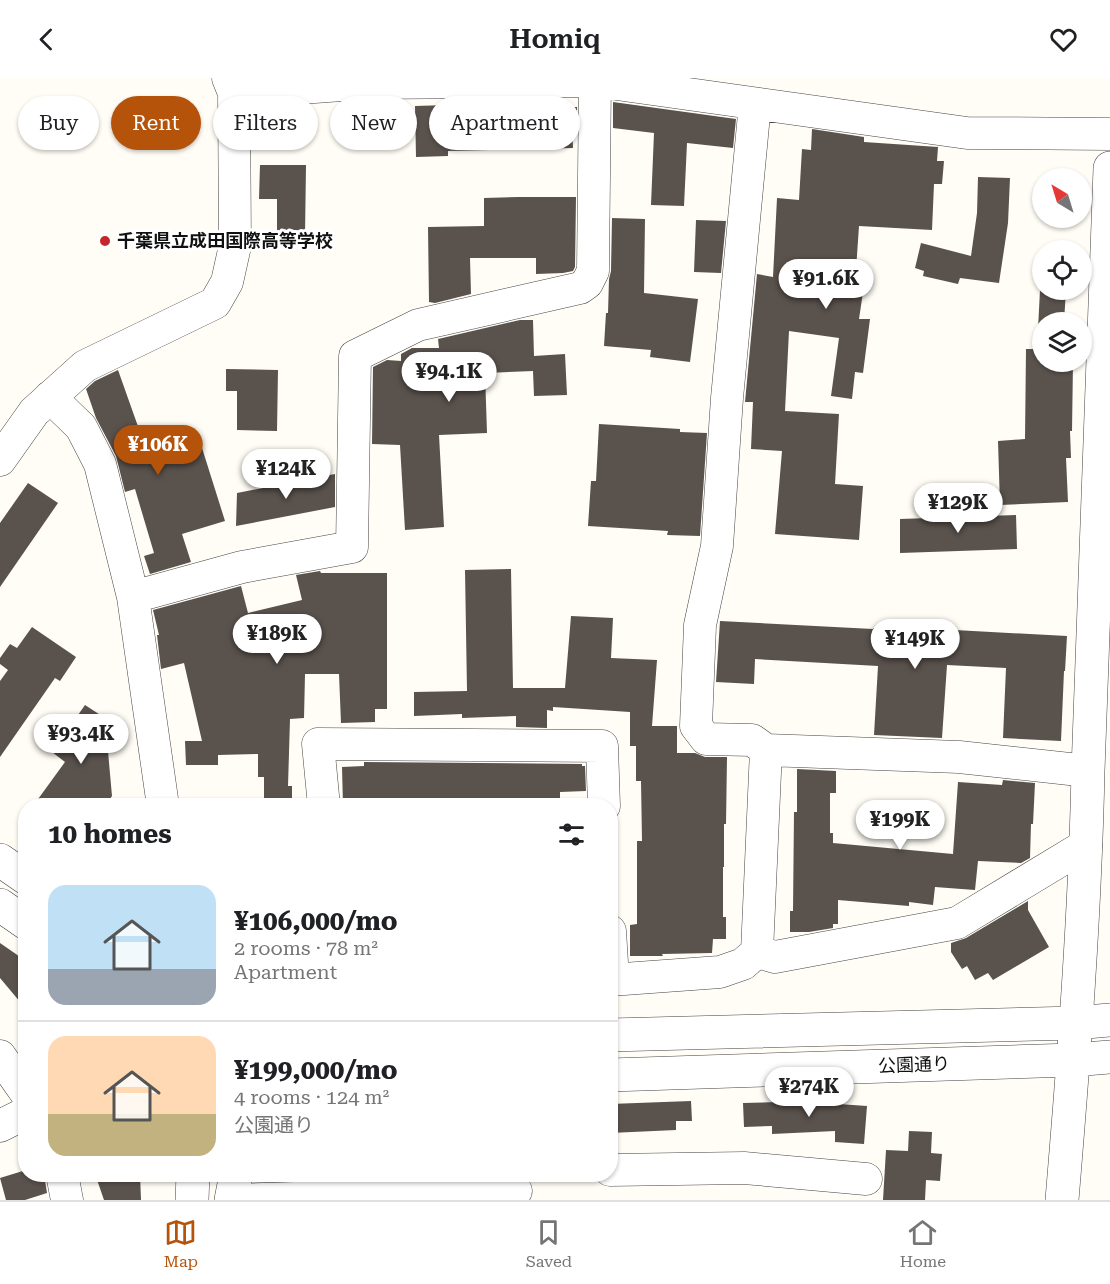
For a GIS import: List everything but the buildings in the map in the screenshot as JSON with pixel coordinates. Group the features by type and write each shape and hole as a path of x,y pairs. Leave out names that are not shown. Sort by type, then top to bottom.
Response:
{"street":[{"path":"134,597 242,567 352,547 355,356 418,325 580,288 587,283 593,271 595,81"},
{"path":"0,460 34,412 85,366 215,303 227,282 235,246 231,86 595,81 967,133 1110,134"},
{"path":"755,104 727,398 717,546 700,625 696,726 706,739 752,740 766,750 959,756 1095,778"},
{"path":"1062,1200 1076,1023 1086,845 1095,778 1110,168"},
{"path":"50,397 81,428 100,464 134,597 162,798"},
{"path":"323,798 318,744 602,746 604,798"},
{"path":"618,979 720,972 743,964 757,952 766,750"},
{"path":"757,952 775,957 957,923 1086,845"},
{"path":"0,860 18,872"},
{"path":"0,905 18,917"},
{"name":"公園通り","path":"618,1035 1076,1023 1110,1020"},
{"path":"0,1056 18,1082"},
{"name":"公園通り","path":"618,1075 1110,1057"},
{"path":"0,1126 18,1117"},
{"path":"618,1170 744,1168 866,1179"},
{"path":"64,1182 67,1200"},
{"path":"192,1200 193,1182"},
{"path":"234,1182 231,1200 516,1189"}],"place":[{"name":"千葉県立成田国際高等学校","path":"105,241"}]}
